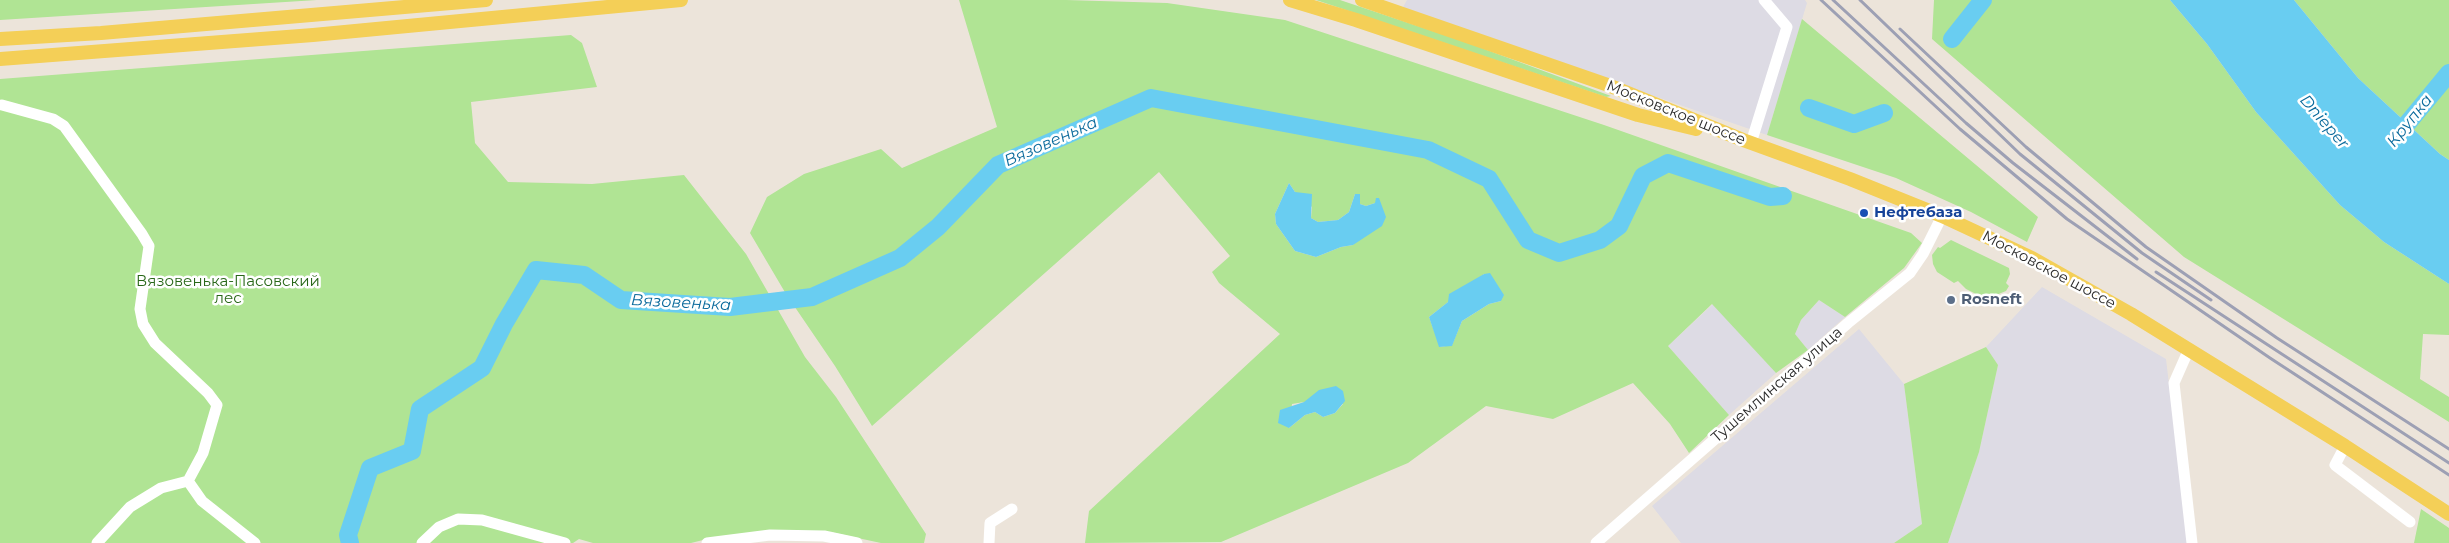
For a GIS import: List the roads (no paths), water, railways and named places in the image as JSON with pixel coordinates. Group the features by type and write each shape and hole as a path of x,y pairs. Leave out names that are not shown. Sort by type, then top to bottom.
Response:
{"main road":[{"path":"0,39 101,33 486,0"},
{"path":"0,59 313,35 587,5 681,0"},
{"path":"1290,0 1429,44 1638,115 1747,142"},
{"name":"Московское шоссе","path":"1362,0 1608,85 1747,142 1850,179 1942,216 2079,283 2345,446 2449,514"}],"street":[{"path":"1747,142 1787,27 1764,0"},
{"path":"2,106 53,119 64,126 149,246 140,309 144,324 155,343 208,393 217,405 203,452 188,481 161,488 130,507 97,543"},
{"name":"Тушемлинская улица","path":"1596,543 1848,323 1910,273 1923,254 1942,216"},
{"path":"2189,349 2174,384 2192,543"},
{"path":"2345,446 2336,465 2410,522"},
{"path":"188,481 202,501 254,543"},
{"path":"989,543 990,523 1012,509"},
{"path":"422,543 439,527 458,519 482,520 565,543"},
{"path":"707,543 770,536 824,536 857,543"}],"water":[{"name":"Dnieper","path":"2170,0 2294,0 2358,78 2440,154 2449,160 2449,284 2384,242 2340,205 2256,112 2207,44"},
{"path":"1289,183 1295,192 1312,194 1311,218 1318,222 1338,220 1349,212 1355,194 1360,194 1360,204 1366,206 1375,203 1376,198 1379,198 1386,217 1382,226 1353,245 1341,247 1316,257 1295,251 1276,224 1275,214"},
{"path":"1490,273 1504,295 1501,301 1489,304 1462,321 1452,346 1439,347 1429,317 1448,302 1449,294 1484,274"},
{"path":"1336,386 1343,391 1345,401 1335,413 1323,417 1315,412 1305,415 1289,428 1278,423 1280,410 1304,402 1319,390"}],"waterway":[{"name":"Вязовенька","path":"1952,39 1983,0"},
{"name":"Крупка","path":"2392,142 2449,73"},
{"name":"Вязовенька","path":"350,543 348,535 370,468 412,451 420,409 482,368 504,324 536,270 584,275 621,300 730,307 812,297 900,258 938,227 998,165 1151,98 1428,150 1489,179 1528,240 1559,253 1600,240 1619,226 1643,176 1668,163 1770,197 1783,196"},
{"name":"Вязовенька","path":"1809,108 1854,124 1884,113"}],"railway":[{"path":"1821,0 1960,129 2067,219 2270,358 2449,475"},
{"path":"1833,0 1966,123 2013,163 2137,259"},
{"path":"1860,0 2020,154 2142,253 2211,300"},
{"path":"1900,29 2026,147 2146,247 2277,338 2449,449"},
{"path":"2156,272 2449,463"}],"place":[{"name":"Нефтебаза","path":"1864,213"},
{"name":"Rosneft","path":"1951,300"}],"park label":[{"name":"Вязовенька-Пасовский лес","path":"228,290"}]}
